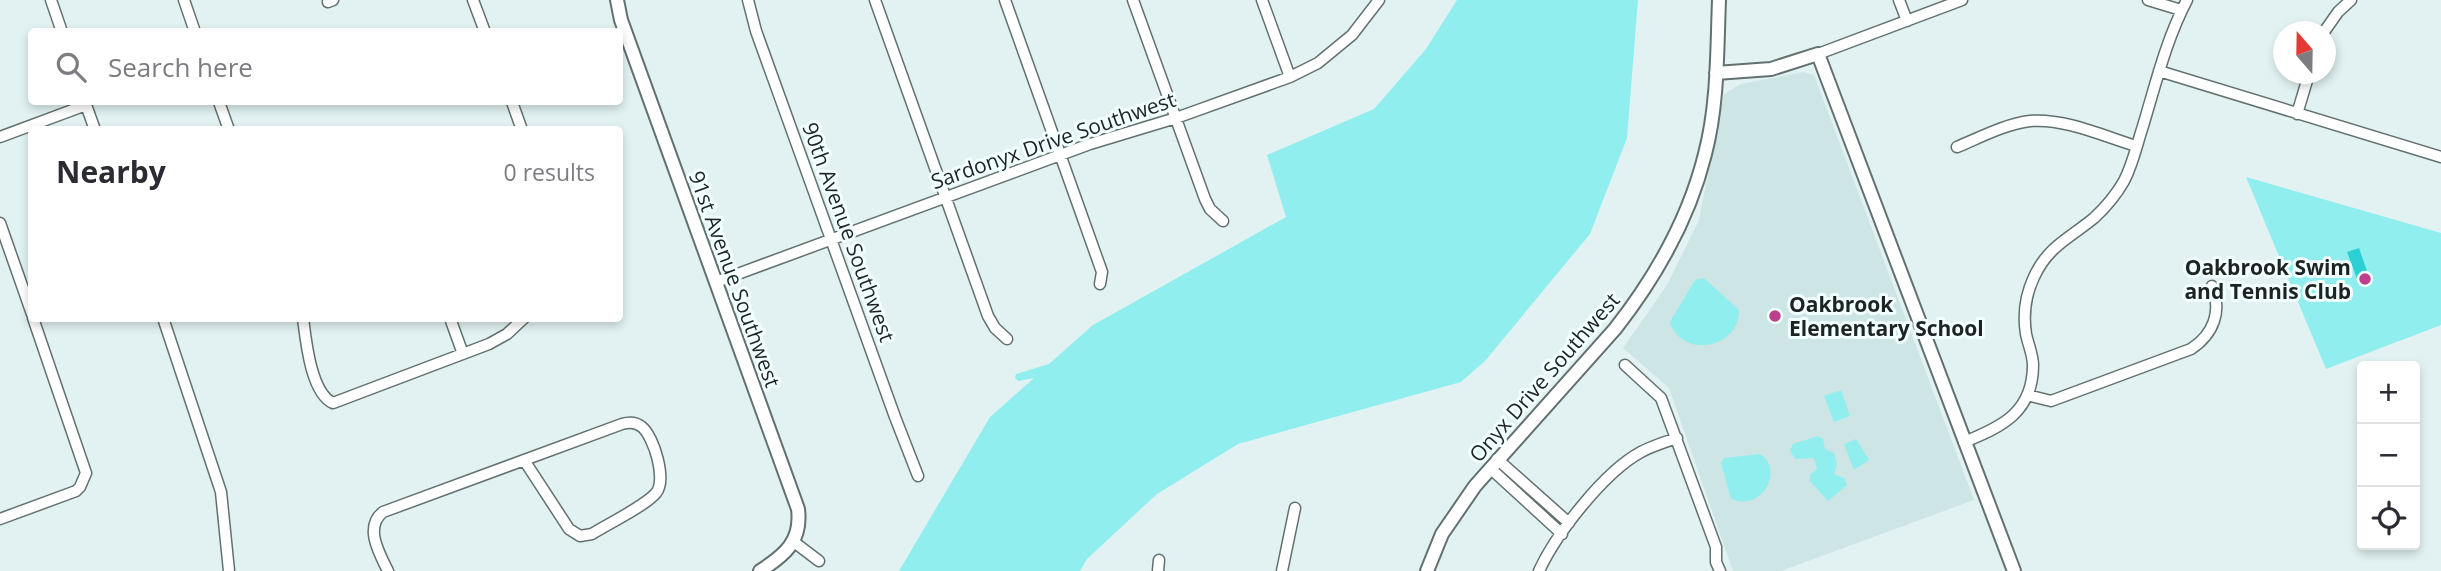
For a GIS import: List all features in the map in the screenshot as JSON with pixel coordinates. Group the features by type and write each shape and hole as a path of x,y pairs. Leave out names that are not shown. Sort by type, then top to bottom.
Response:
{"street":[{"path":"51,0 61,28"},
{"path":"184,0 194,28"},
{"path":"473,0 484,28"},
{"name":"91st Avenue Southwest","path":"617,0 621,20 798,509 798,531 794,542"},
{"name":"90th Avenue Southwest","path":"748,0 756,31 918,476"},
{"path":"875,0 988,316 995,328 1007,339"},
{"path":"1005,0 1102,272 1100,284"},
{"path":"1133,0 1205,199 1210,209 1223,221"},
{"path":"1262,0 1290,76"},
{"name":"Sardonyx Drive Southwest","path":"716,282 1059,156 1176,118 1290,76 1318,63 1334,51 1352,35 1379,0"},
{"name":"Onyx Drive Southwest","path":"1427,571 1442,534 1493,463 1615,329 1664,257 1681,222 1706,154 1713,115 1719,0"},
{"path":"1899,0 1907,21"},
{"path":"1716,73 1760,71 1818,54 1962,0"},
{"path":"1964,442 1994,430 2024,405 2033,365 2025,314 2035,273 2061,240 2086,224 2108,203 2130,169 2168,40 2184,5 2148,0"},
{"path":"2332,21 2351,0"},
{"path":"1818,54 2014,571"},
{"path":"2159,71 2441,157"},
{"path":"2297,114 2306,84"},
{"path":"0,137 81,105"},
{"path":"87,105 94,126"},
{"path":"220,105 228,126"},
{"path":"513,105 521,126"},
{"path":"1957,147 2018,124 2039,121 2071,126 2137,146"},
{"path":"0,223 28,304"},
{"path":"2027,396 2051,401 2191,349 2207,336 2213,327 2217,307 2213,286"},
{"path":"0,519 76,491 86,473 34,322"},
{"path":"164,322 221,492 229,571"},
{"path":"304,322 317,385 324,398 336,403 498,339 519,322"},
{"path":"451,322 463,354"},
{"path":"1625,365 1661,398 1716,547 1716,562 1720,571"},
{"path":"388,571 373,534 378,516 383,513 524,460 627,422 646,431 662,474 662,481 652,496 592,534 583,536 569,529 524,460"},
{"path":"1538,571 1569,523 1592,494 1640,452 1677,438"},
{"path":"1493,463 1569,523"},
{"path":"1493,463 1562,534"},
{"path":"1282,571 1295,508"},
{"path":"760,571 780,559 794,542 819,561"}],"shaded area":[{"path":"1457,0 1638,0 1627,138 1590,234 1485,361 1461,382 1238,444 1157,494 1087,559 1080,571 899,571 990,417 1034,378 1018,381 1016,374 1049,364 1093,325 1286,217 1267,155 1374,109 1426,49"},
{"name":"Oakbrook Elementary School","path":"1803,72 1814,75 1974,500 1781,571 1733,571 1669,388 1623,348 1667,285 1699,220 1724,94 1741,84"},
{"name":"Oakbrook Swim and Tennis Club","path":"2246,177 2441,233 2441,325 2326,369"},
{"path":"2359,248 2370,280 2359,284 2347,252"},
{"path":"1704,278 1739,310 1737,323 1721,341 1697,345 1686,342 1676,334 1670,322 1695,280"},
{"path":"1841,390 1850,416 1834,422 1824,396"},
{"path":"1818,436 1823,439 1825,449 1834,453 1837,464 1834,474 1844,478 1847,485 1828,501 1810,481 1810,475 1817,469 1815,460 1795,459 1790,450 1793,444"},
{"path":"1856,439 1869,460 1854,470 1844,444"},
{"path":"1760,454 1767,461 1770,470 1766,487 1752,500 1731,499 1721,463 1724,458"}],"place":[{"name":"Oakbrook Swim and Tennis Club","path":"2365,279"},
{"name":"Oakbrook Elementary School","path":"1775,316"}]}
